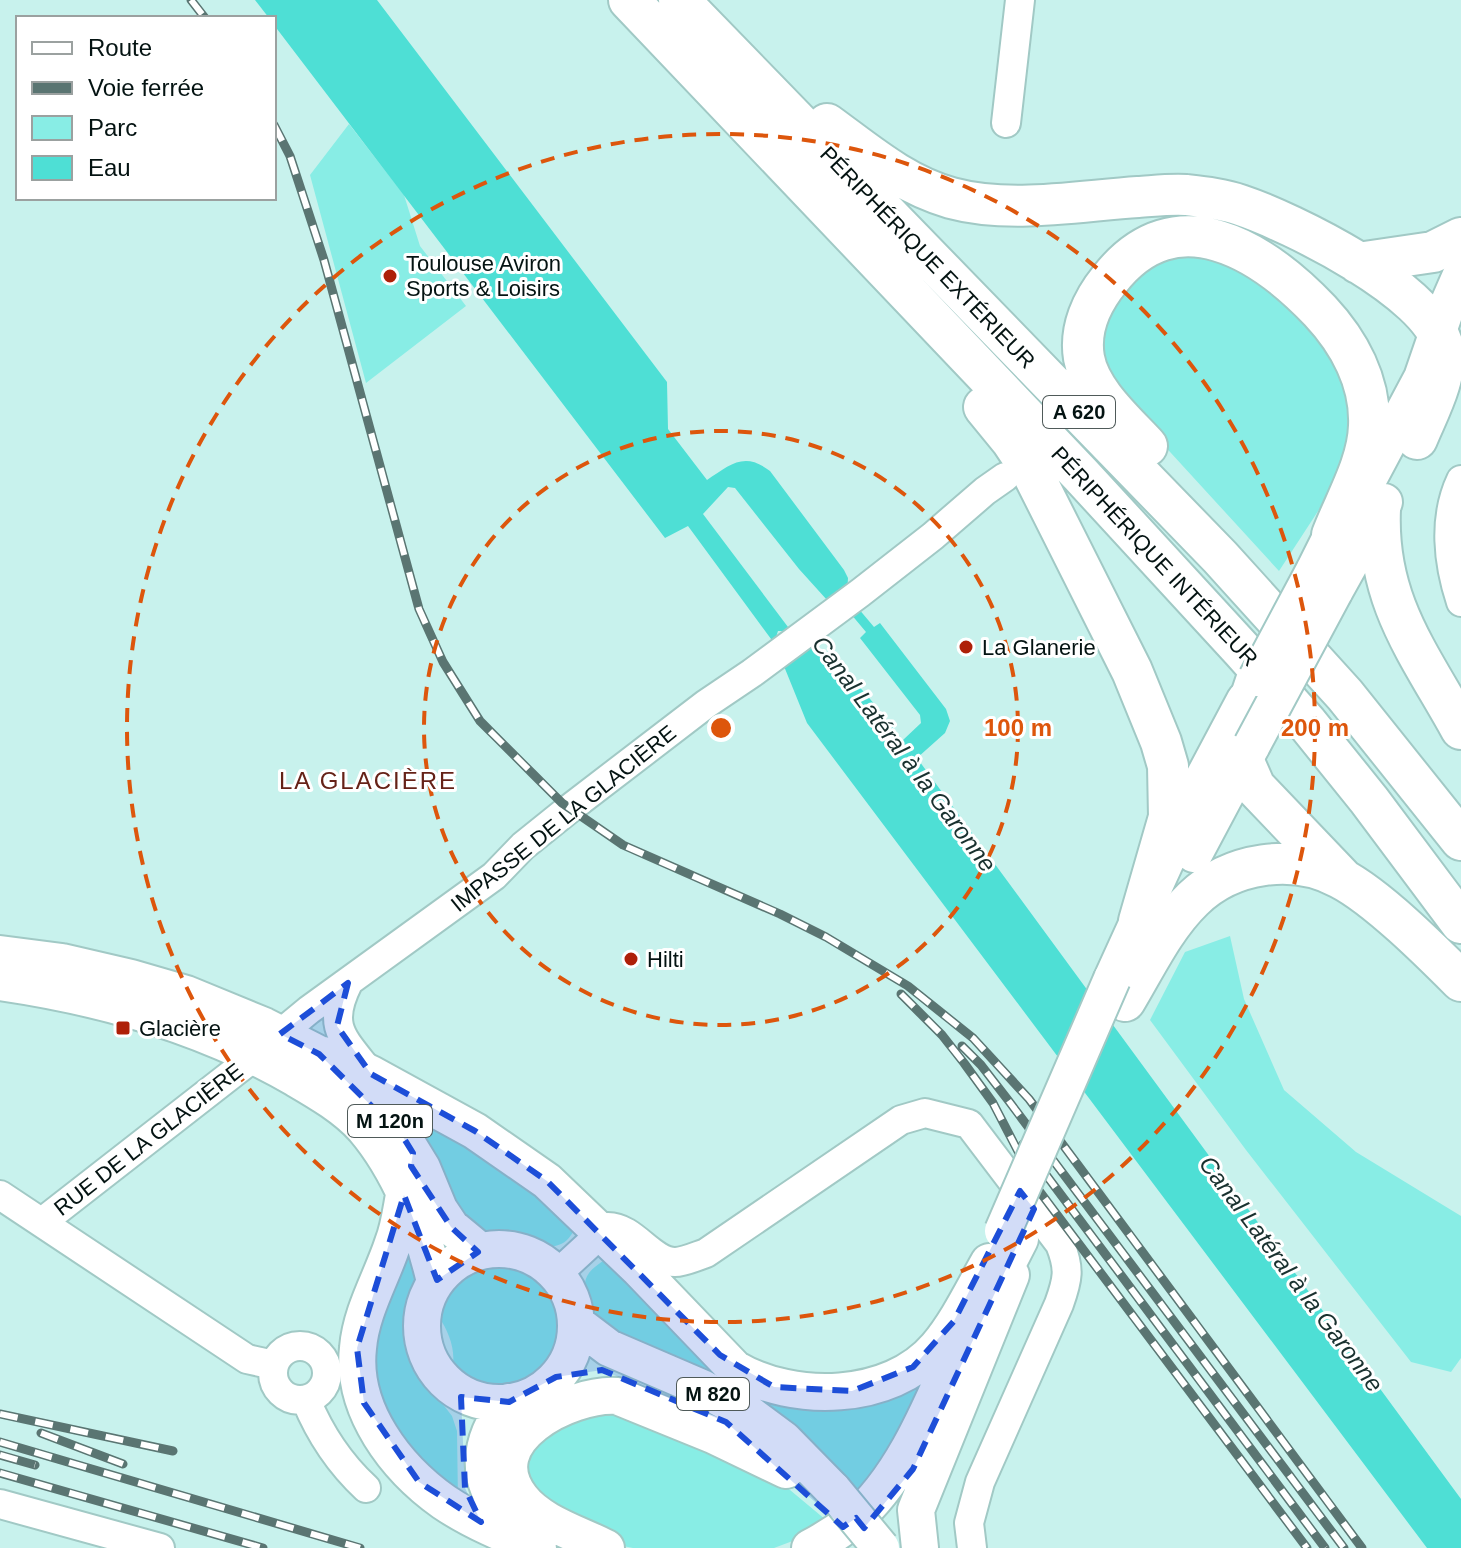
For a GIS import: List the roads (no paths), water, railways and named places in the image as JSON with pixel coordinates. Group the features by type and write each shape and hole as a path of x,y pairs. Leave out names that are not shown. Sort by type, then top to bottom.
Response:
{"highway":[{"name":"PÉRIPHÉRIQUE INTÉRIEUR","path":"629,0 1092,487 1307,723 1461,923"},
{"name":"PÉRIPHÉRIQUE EXTÉRIEUR","path":"679,0 1220,557 1354,705 1461,840"},
{"path":"729,52 884,167 950,198 1019,205 1181,195 1212,198 1239,204 1285,223 1358,263 1424,311 1438,330 1444,364 1417,439"},
{"path":"1220,557 1222,530 1115,412 1095,383 1084,359 1084,336 1089,312 1101,290 1119,267 1141,250 1165,239 1190,235 1214,238 1254,254 1279,271 1335,326 1356,360 1363,380 1369,425 1366,449 1332,535"},
{"path":"1358,263 1433,252 1461,238"},
{"path":"915,300 918,336 991,414 1031,470 1132,671 1161,742 1168,766 1169,817 1139,921"},
{"path":"1380,509 1382,563 1389,592 1402,624 1461,729"},
{"path":"1257,678 1241,741 1255,787 1342,878 1461,981"},
{"path":"1119,990 1175,919 1209,885 1233,872 1260,865 1288,864 1314,868 1342,878"}],"main road":[{"path":"1119,990 1139,921 1241,741 1324,582 1332,535 1354,506 1422,378 1461,275"},
{"path":"1257,678 1380,509 1461,366"},
{"path":"810,1548 854,1520 906,1452 1119,990 1150,937 1241,741"},
{"name":"M 120n","path":"0,954 62,962 186,994 268,1045 308,1085 341,1107 362,1126 382,1151 404,1195 435,1282"},
{"name":"M 120n","path":"0,982 65,992 194,1028 319,1054 388,1118 422,1168 439,1209 451,1227 480,1251"},
{"path":"319,1054 337,1058 371,1074 475,1131 547,1181 603,1232 735,1369 774,1387 811,1392 852,1391 913,1367 936,1348 1004,1244"},
{"path":"404,1195 394,1240 364,1320 357,1348 358,1376 364,1403 389,1447 419,1482 445,1502 481,1522 538,1548"},
{"path":"841,1548 867,1526 913,1469 981,1314 1004,1244"},
{"path":"920,1548 916,1510 1010,1282 1004,1244"},
{"path":"501,1249 521,1252 541,1260 557,1274 574,1305 574,1342 568,1361 543,1389 527,1398 509,1402 476,1400 441,1377 427,1356 421,1331 424,1305 435,1282 455,1263 480,1251 501,1249"},
{"name":"M 820","path":"576,1323 609,1348 702,1388 749,1414 784,1440 827,1496 861,1548"},
{"name":"M 820","path":"556,1377 602,1370 659,1391 726,1422 786,1470 827,1496 881,1548"},
{"path":"461,1393 466,1435 465,1488 472,1509 481,1522"},
{"path":"606,1548 538,1513 521,1498 511,1477 511,1458 518,1439 529,1426 555,1411 601,1395 617,1396 713,1435 786,1470"},
{"path":"509,1402 494,1421 487,1437 485,1478 491,1493 509,1518 574,1548"}],"street":[{"path":"1006,123 1020,0"},
{"name":"IMPASSE DE LA GLACIÈRE","path":"268,1045 309,1010 494,876 523,846 569,809 706,704 860,593 1005,477"},
{"path":"1461,480 1449,515 1450,556 1461,602"},
{"path":"348,983 339,1001 337,1026 371,1074"},
{"name":"RUE DE LA GLACIÈRE","path":"42,1222 268,1045"},
{"path":"557,1274 608,1227 619,1227 662,1258 675,1262 706,1253 901,1120 925,1113 969,1124 1060,1244 1068,1263 1067,1283 1059,1304 980,1482 969,1523 972,1548"},
{"path":"0,1195 247,1359 274,1365"},
{"path":"297,1346 307,1347 317,1351 327,1369 327,1379 316,1396 306,1400 290,1399 274,1381 274,1365 279,1356 297,1346"},
{"path":"306,1400 315,1423 344,1468 366,1488"},
{"path":"0,1504 160,1548"}],"water":[{"name":"Canal Latéral à la Garonne","path":"255,0 377,0 667,382 668,429 707,480 737,462 752,462 770,471 844,570 848,578 847,595 874,627 880,623 946,709 950,721 945,733 917,758 1461,1499 1461,1548 1427,1548 807,723 775,644 780,633 796,636 831,658 903,740 921,723 920,715 860,638 866,632 840,601 827,600 735,488 728,487 703,514 791,631 778,631 774,643 688,526 665,538 276,28 276,16 267,16"}],"railway":[{"path":"191,0 203,16"},
{"path":"276,129 290,156 324,260 419,609 443,662 480,721 562,803 623,845 826,937 908,986 973,1038 1029,1099 1362,1548"},
{"path":"901,994 942,1035 964,1063 993,1103 1037,1188 1307,1548"},
{"path":"962,1046 1008,1100 1344,1548"},
{"path":"1023,1144 1325,1548"},
{"path":"0,1414 173,1451"},
{"path":"41,1433 123,1464"},
{"path":"0,1442 360,1548"},
{"path":"0,1455 35,1465"},
{"path":"0,1473 263,1548"}],"place":[{"name":"Toulouse Aviron Sports & Loisirs","path":"390,276"},
{"name":"La Glanerie","path":"966,647"},
{"name":"Hilti","path":"631,959"},
{"name":"Glacière","path":"123,1028"}],"district":[{"name":"LA GLACIÈRE","path":"368,781"}]}
